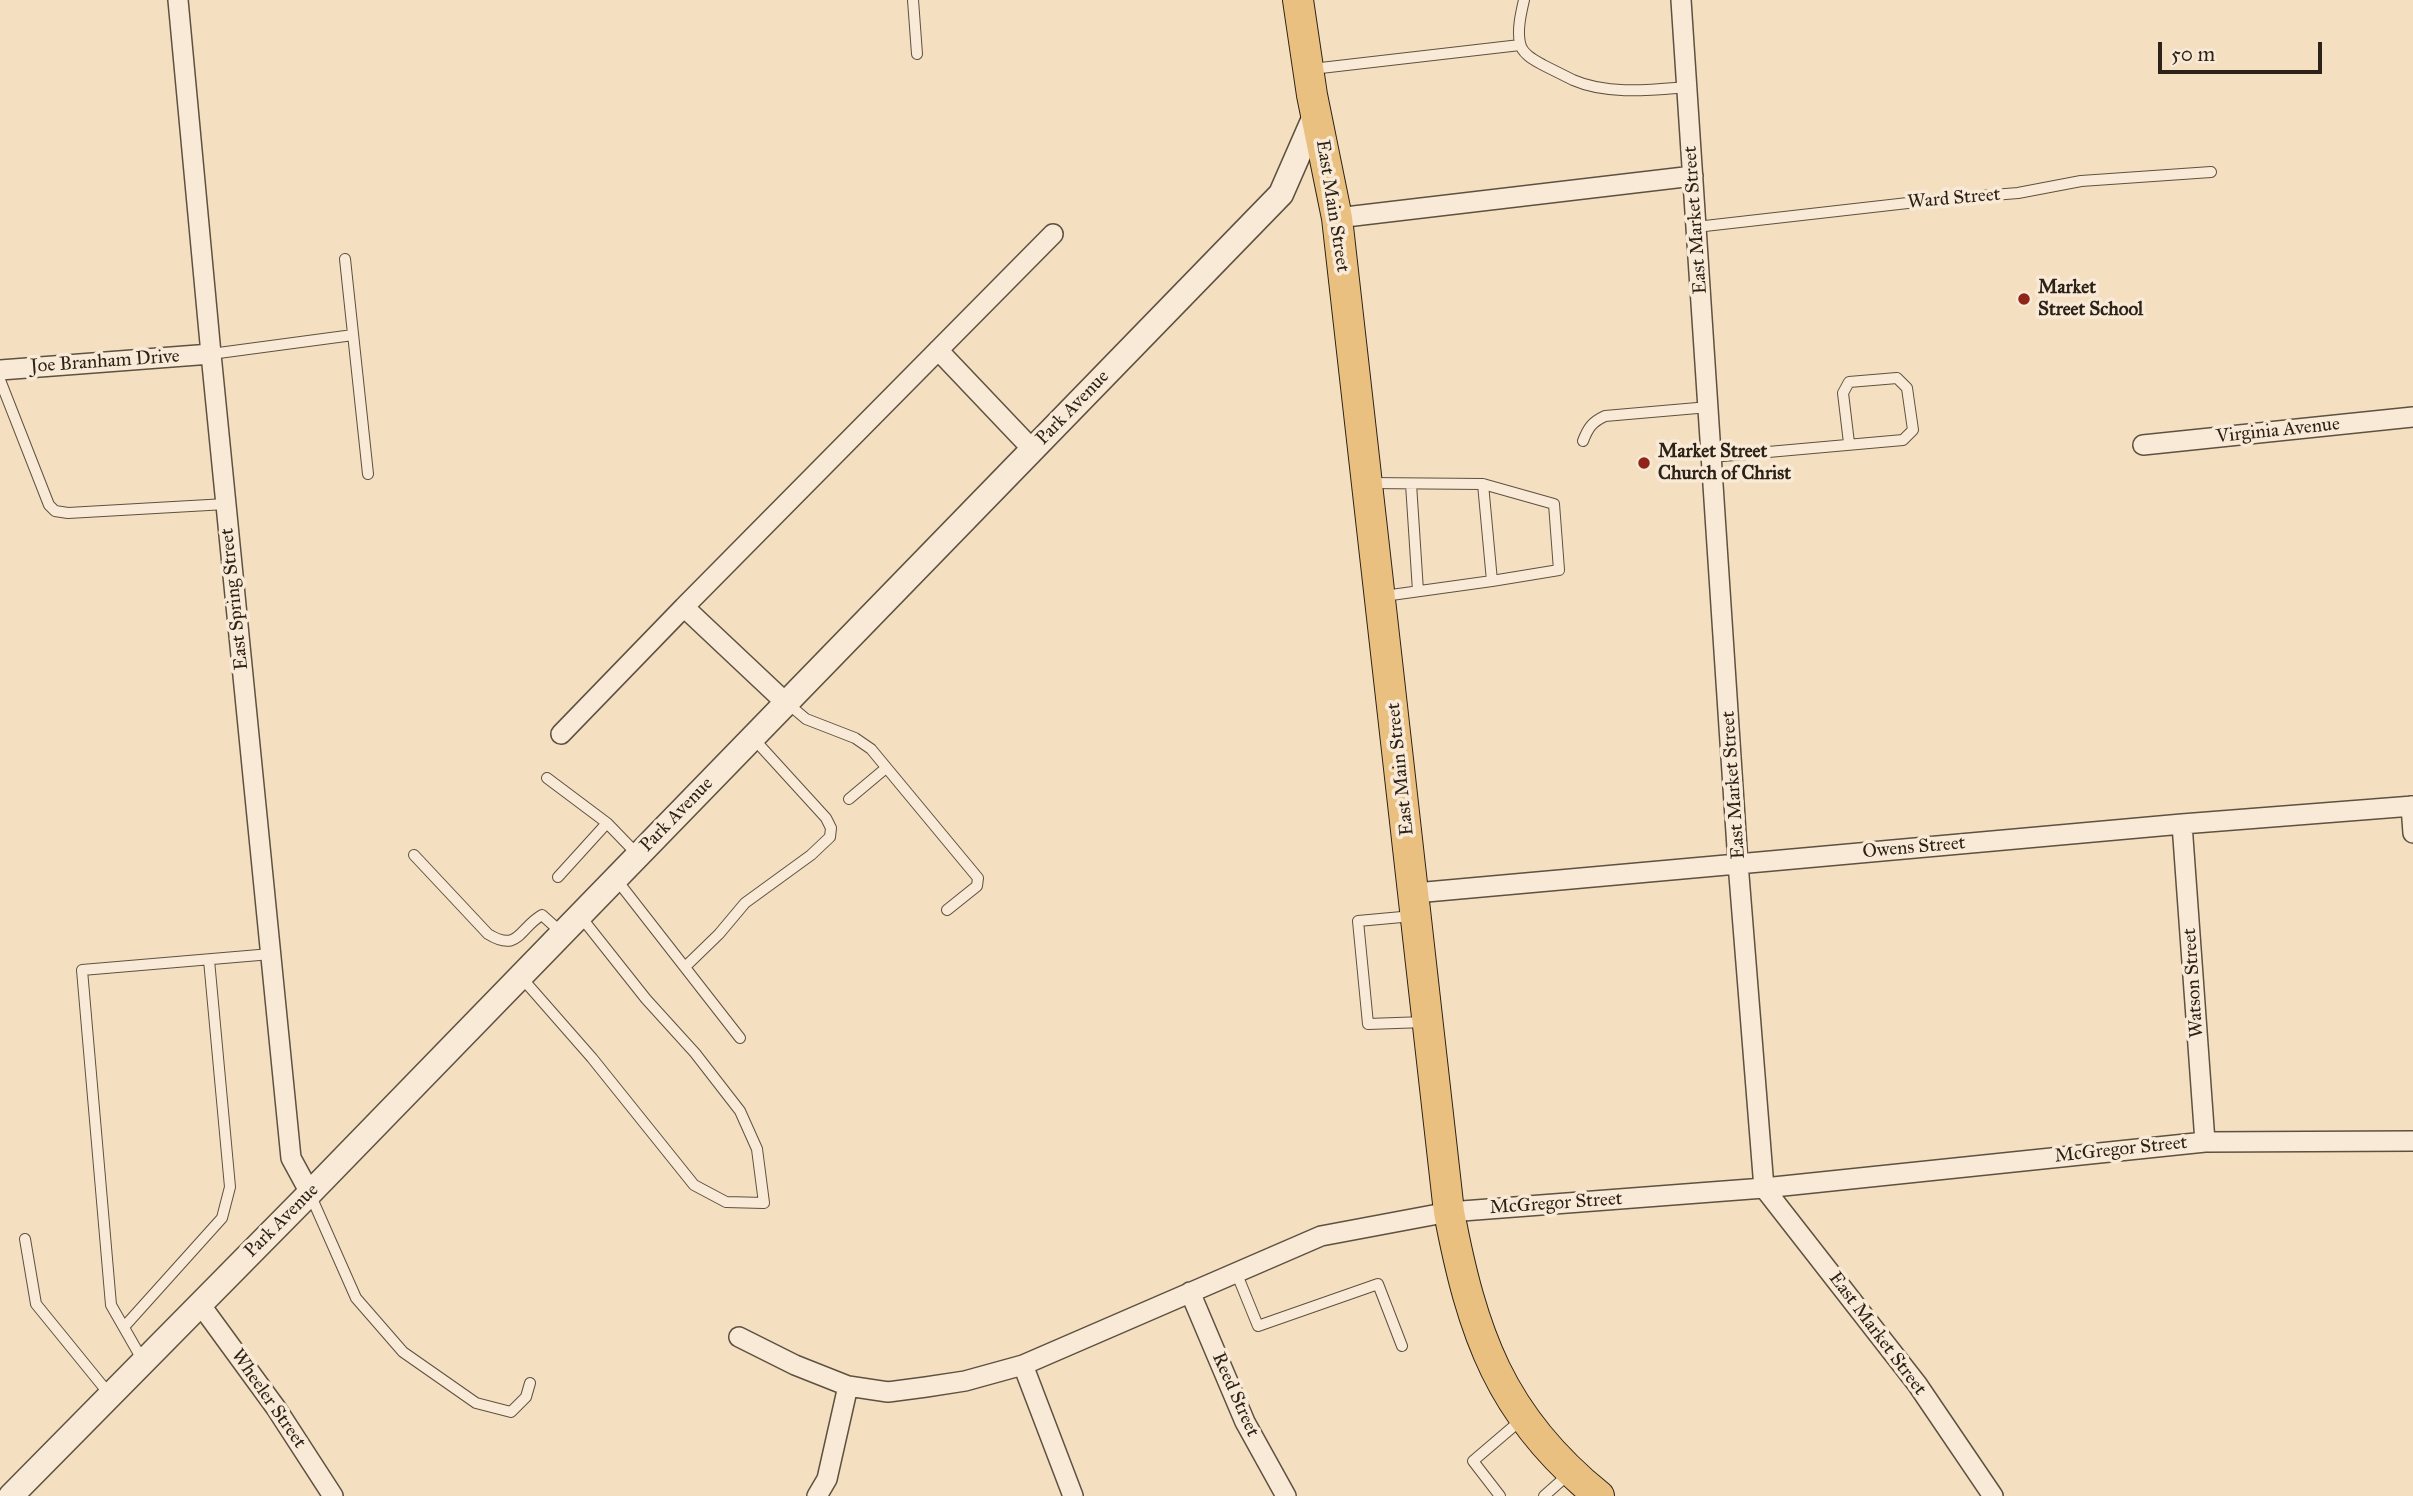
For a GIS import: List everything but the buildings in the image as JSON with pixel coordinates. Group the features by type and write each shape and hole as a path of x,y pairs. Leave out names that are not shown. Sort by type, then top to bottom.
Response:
{"main road":[{"name":"East Main Street","path":"1298,0 1316,114 1337,218 1449,1212 1470,1308 1508,1395 1570,1473 1599,1496"}],"street":[{"name":"East Spring Street","path":"178,0 291,1158 310,1193"},
{"name":"East Market Street","path":"1681,0 1738,863 1765,1188 1917,1384 1993,1496"},
{"name":"Park Avenue","path":"11,1496 310,1193 1281,194 1316,114"},
{"path":"1337,218 1693,176"},
{"path":"561,734 1053,233"},
{"path":"938,350 1033,450"},
{"name":"Joe Branham Drive","path":"0,370 211,354"},
{"name":"Virginia Avenue","path":"2143,445 2413,417"},
{"path":"684,607 786,703"},
{"path":"2412,806 2413,833"},
{"name":"Owens Street","path":"1416,904 1738,863 2412,806"},
{"name":"Watson Street","path":"2182,824 2205,1142"},
{"name":"McGregor Street","path":"739,1337 794,1365 848,1386 888,1392 965,1381 1023,1365 1321,1236 1449,1212 1765,1188 2205,1142 2413,1141"},
{"name":"Reed Street","path":"1190,1292 1245,1422 1286,1496"},
{"name":"Wheeler Street","path":"200,1304 276,1408 333,1496"},
{"path":"1023,1365 1073,1496"},
{"path":"817,1496 827,1479 848,1386"}],"lane":[{"path":"913,0 917,54"},
{"path":"1524,0 1520,18 1520,45 1527,55 1574,81 1603,88 1649,90 1686,87"},
{"path":"1308,69 1520,45"},
{"name":"Ward Street","path":"1696,227 2018,193 2081,181 2211,172"},
{"path":"345,259 368,474"},
{"path":"211,354 353,335"},
{"path":"1712,457 1903,440 1913,430 1907,388 1897,378 1849,383 1843,393 1849,443"},
{"path":"0,380 49,505 55,511 68,513 226,504"},
{"path":"1583,441 1588,428 1605,416 1709,407"},
{"path":"1368,483 1483,484 1555,503 1559,569 1381,596"},
{"path":"1411,484 1419,591"},
{"path":"1483,484 1492,581"},
{"path":"786,703 806,719 855,738 871,749 978,878 977,886 947,910"},
{"path":"685,967 719,934 745,903 811,855 830,837 831,828 827,818 752,738"},
{"path":"849,799 886,768"},
{"path":"547,778 607,823 638,855"},
{"path":"558,877 607,823"},
{"path":"414,855 488,934 502,942 510,942 519,937 542,915 562,933"},
{"path":"616,878 740,1038"},
{"path":"1416,904 1358,921 1368,1024 1429,1022"},
{"path":"521,976 592,1058 694,1185 726,1202 764,1203 757,1149 740,1111 580,915"},
{"path":"144,1361 111,1305 82,970 271,954"},
{"path":"124,1327 222,1218 230,1187 209,960"},
{"path":"310,1193 356,1298 403,1352 476,1403 511,1412 526,1397 530,1383"},
{"path":"25,1238 36,1304 110,1395"},
{"path":"1236,1272 1258,1326 1378,1284 1402,1346"},
{"path":"1500,1496 1473,1461 1524,1417"},
{"path":"1544,1496 1570,1473"}],"place":[{"name":"Market Street School","path":"2024,299"},
{"name":"Market Street Church of Christ","path":"1644,463"}]}
